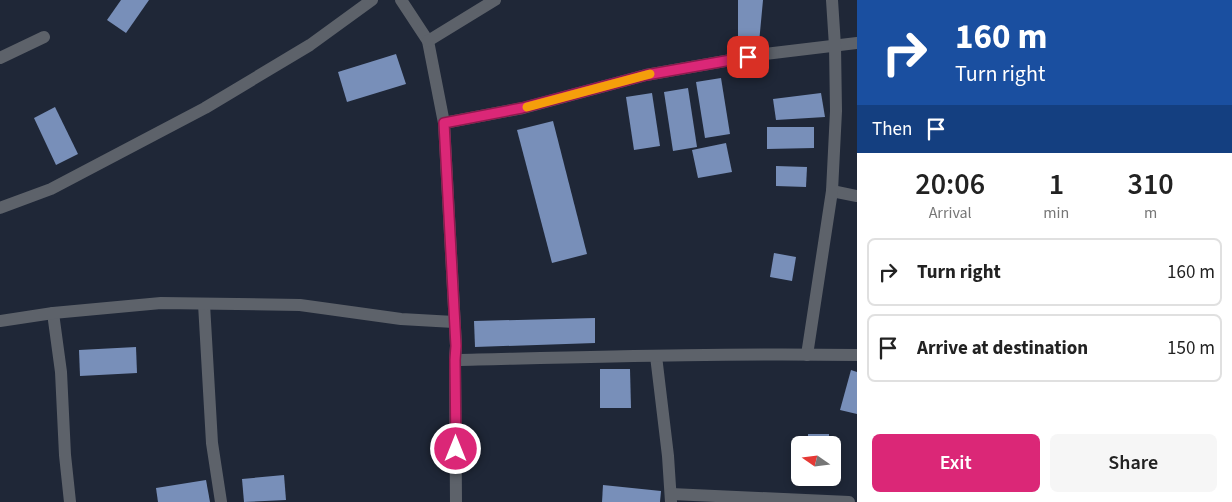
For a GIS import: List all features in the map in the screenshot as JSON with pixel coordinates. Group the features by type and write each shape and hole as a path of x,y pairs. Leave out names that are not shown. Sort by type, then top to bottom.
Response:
{"street":[{"path":"0,208 51,188 205,108 310,45 372,0"},
{"path":"401,0 428,41 444,123 456,346 456,502"},
{"path":"428,41 495,0"},
{"path":"806,355 832,191 836,111 832,0"},
{"path":"0,58 44,37"},
{"path":"444,123 522,108 646,75 765,54 857,43"},
{"path":"832,191 857,196"},
{"path":"0,321 53,312 162,304 204,304 300,305 401,319 454,322"},
{"path":"204,304 212,443 221,502"},
{"path":"53,312 61,372 65,455 70,502"},
{"path":"455,360 656,356 857,356"},
{"path":"656,356 671,498 849,502"}],"building":[{"path":"121,0 149,0 126,33 107,20"},
{"path":"738,0 763,0 759,43 738,45"},
{"path":"396,54 406,84 347,102 338,72"},
{"path":"721,78 730,134 705,138 696,82"},
{"path":"688,88 697,147 673,151 664,92"},
{"path":"652,93 660,146 634,150 626,97"},
{"path":"821,93 825,117 776,120 773,99"},
{"path":"55,107 78,154 56,165 34,118"},
{"path":"553,121 587,254 552,263 517,130"},
{"path":"767,127 814,127 814,148 767,149"},
{"path":"726,143 732,172 698,178 692,150"},
{"path":"776,166 807,167 806,187 776,186"},
{"path":"774,253 796,257 792,281 770,277"},
{"path":"595,318 595,343 475,347 474,321"},
{"path":"136,347 137,373 80,376 79,350"},
{"path":"600,369 630,369 631,408 600,408"},
{"path":"851,370 857,372 857,414 840,410"},
{"path":"808,434 829,434 829,436 808,436"},
{"path":"284,475 286,500 244,502 242,479"},
{"path":"206,480 210,502 158,502 156,488"},
{"path":"603,485 661,491 660,502 602,502"}],"slow traffic":[{"path":"527,107 650,74"}],"route":[{"path":"456,449 456,346 444,123 522,108 646,75 748,57"}]}
